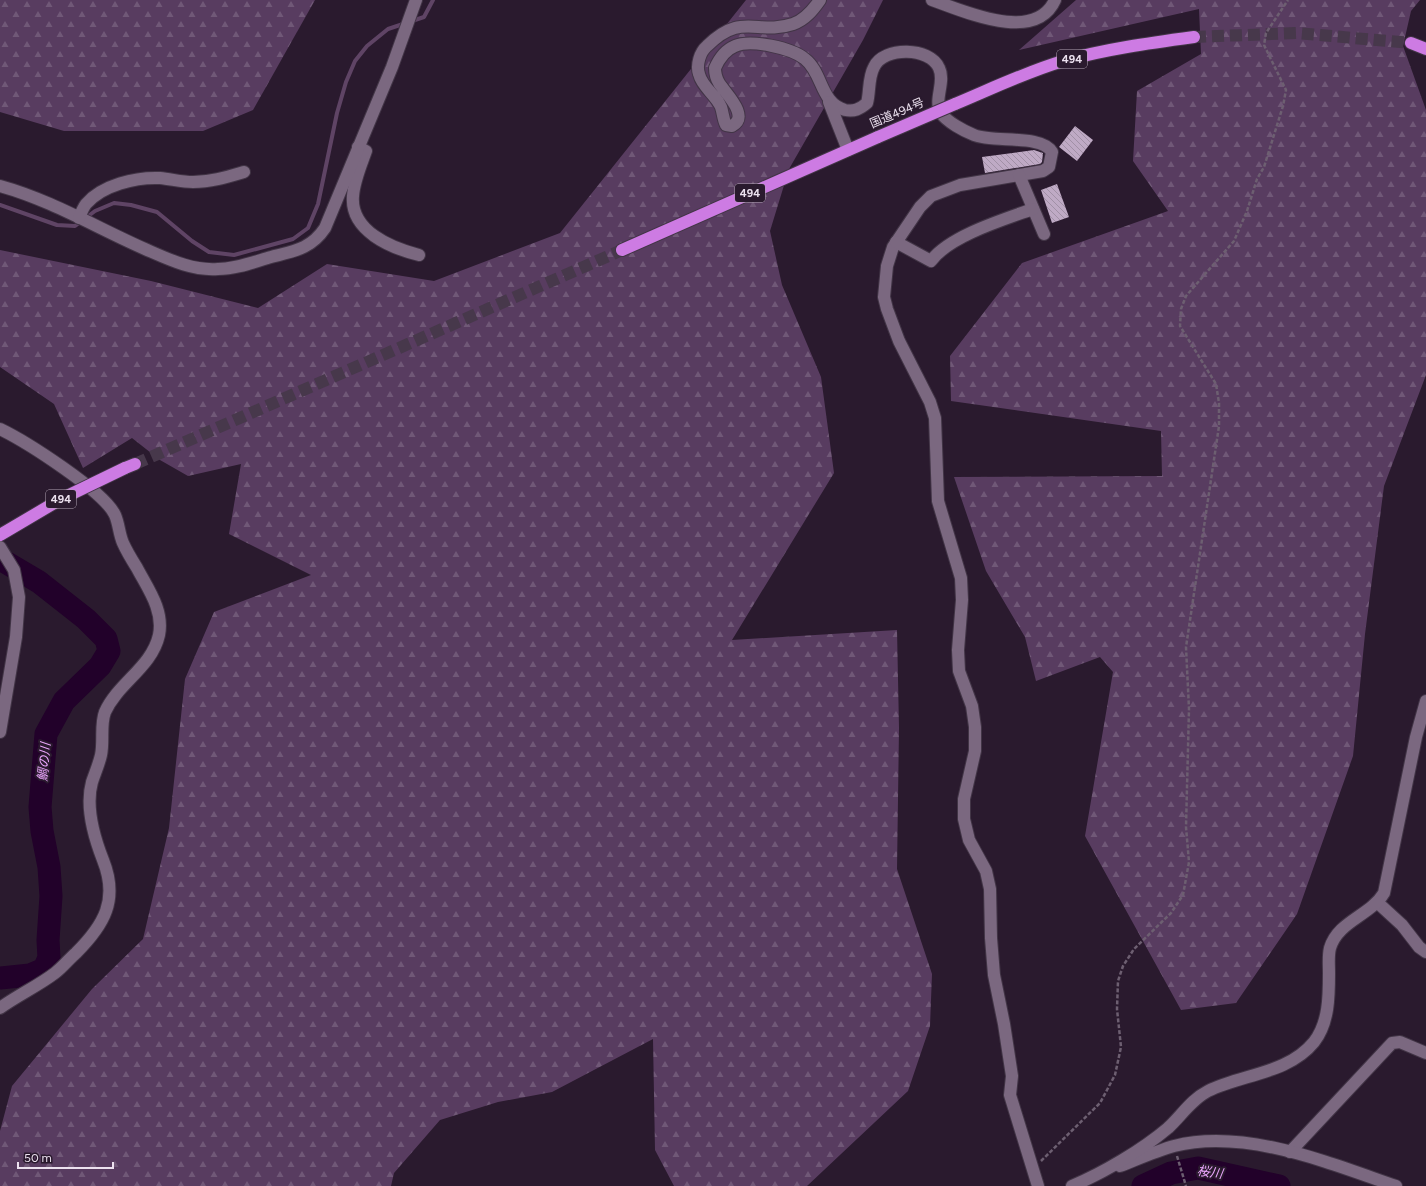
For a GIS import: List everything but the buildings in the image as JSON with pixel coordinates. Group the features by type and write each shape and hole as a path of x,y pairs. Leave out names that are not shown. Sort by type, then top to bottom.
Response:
{"highway":[{"name":"国道494号","path":"622,250 848,150 1028,73 1063,61 1127,47 1194,37"},
{"path":"1411,43 1426,49"},
{"name":"494","path":"0,535 61,499 130,466"}],"street":[{"path":"0,186 22,192 110,234 186,265 217,270 232,268 298,250 319,238 325,228 392,67 416,0"},
{"path":"820,0 812,11 794,24 784,26 736,27 717,36 704,48 700,58 699,75 721,107 726,125 732,126 737,124 739,118 738,111 730,97 719,83 715,68 724,53 735,46 756,44 784,49 802,57 814,71 829,102 848,150"},
{"path":"932,0 976,14 1015,23 1036,20 1055,0"},
{"path":"829,102 841,109 850,111 857,110 867,103 871,76 879,60 893,53 902,52 924,57 934,62 939,67 941,75 939,105 941,112 952,122 974,135 984,138 1035,142 1044,144 1052,152 1049,167 1043,171 960,185 931,196 920,207 896,242 887,266 884,296 887,309 899,341 930,402 935,418 938,501 961,578 962,600 958,650 959,672 972,706 976,726 975,751 964,799 964,819 969,840 986,871 990,889 993,968 1012,1076 1010,1096 1038,1186"},
{"path":"358,147 366,151 353,195 353,209 361,224 374,236 406,251 419,255"},
{"path":"79,218 86,204 98,194 112,187 131,182 158,178 193,182 216,180 244,172"},
{"path":"1019,175 1044,234"},
{"path":"896,242 931,261 936,254 977,229 1033,209"},
{"path":"0,429 60,465 93,491 109,506 115,515 123,542 156,602 160,624 159,636 151,654 119,690 104,713 102,754 92,783 90,797 91,817 95,841 107,869 110,893 103,921 92,937 56,972 0,1008"},
{"path":"0,547 14,570 19,597 16,637 0,732"},
{"path":"1103,1172 1163,1131 1206,1092 1226,1083 1282,1066 1303,1054 1321,1031 1325,1017 1330,948 1336,937 1352,920 1378,903 1388,883 1416,737 1426,701"},
{"path":"1378,903 1402,925 1419,947 1426,952"},
{"path":"1290,1152 1392,1043 1400,1042 1426,1052"},
{"path":"1072,1186 1103,1172 1174,1146 1189,1143 1241,1141 1290,1152 1396,1186"}],"path":[{"path":"1032,1170 1100,1102 1115,1075 1121,1047 1117,1010 1118,981 1123,966 1134,949 1171,913 1183,895 1189,862 1186,827 1189,709 1186,647 1218,433 1219,403 1216,384 1180,326 1181,309 1186,296 1234,241 1247,211 1257,179 1264,167 1283,106 1286,90 1264,45 1266,33 1288,0"},
{"path":"1177,1155 1186,1186"}],"green space":[{"path":"0,0 315,0 253,110 203,131 64,131 0,112"},
{"path":"746,0 883,0 863,40 789,169 770,231 782,285 821,377 834,473 732,640 897,630 899,728 897,869 932,974 930,1026 908,1091 807,1186 674,1186 655,1150 653,1039 552,1092 498,1102 440,1120 394,1173 391,1186 0,1186 0,1131 12,1086 92,989 143,939 169,828 185,679 214,612 311,575 229,534 241,464 188,476 160,460 132,438 83,468 54,404 0,367 0,250 151,281 258,308 327,264 434,281 560,233"},
{"path":"1076,0 1420,0 1411,11 1403,46 1426,110 1426,375 1384,486 1365,634 1353,756 1297,914 1236,1003 1181,1010 1085,836 1113,672 1100,657 1036,681 1025,637 986,571 954,477 1162,476 1161,431 951,401 950,356 1022,263 1168,211 1133,161 1137,91 1201,54 1199,9 1019,50"}],"waterway":[{"path":"0,205 57,225 75,226 95,211 114,203 131,205 157,212 192,241 209,252 234,255 293,239 308,228 318,204 337,113 346,82 355,61 367,46 388,29 424,17 433,0"},
{"name":"鯛の川","path":"0,559 39,582 86,619 106,639 109,651 100,666 64,701 46,734 40,807 42,831 49,867 51,896 48,940 49,958 44,969 30,975 0,978"},
{"name":"桜川","path":"1143,1186 1171,1173 1198,1168 1279,1186"}],"tunnel":[{"path":"1194,37 1297,33 1411,43"},
{"path":"135,464 622,250"}]}
